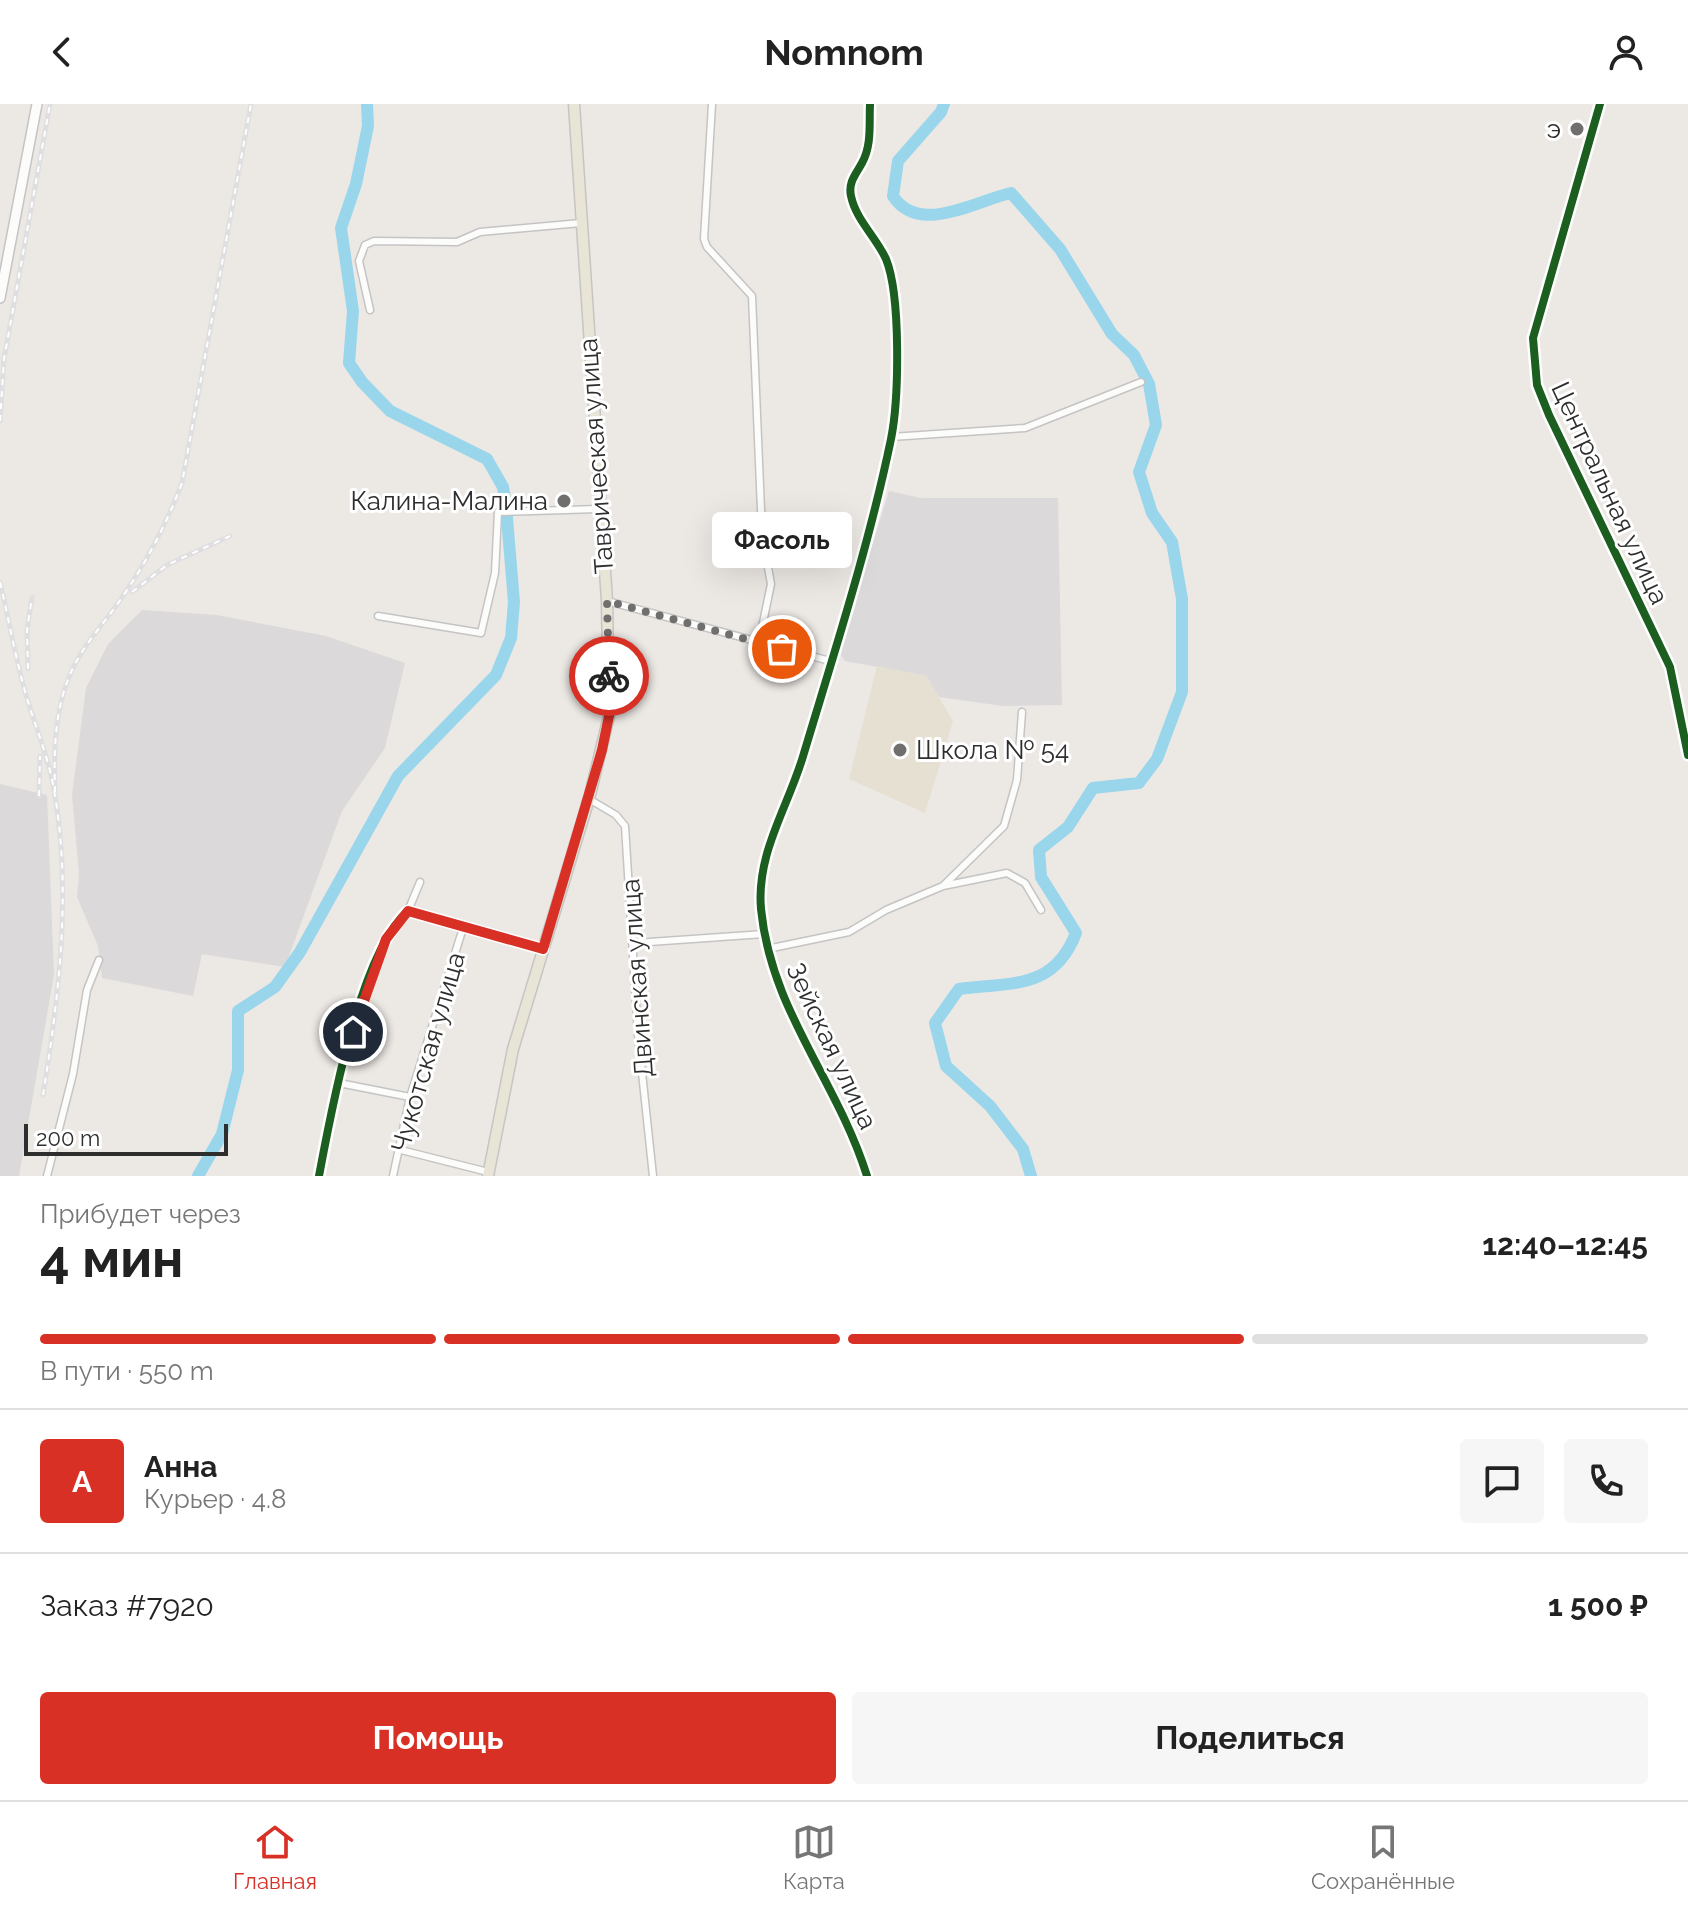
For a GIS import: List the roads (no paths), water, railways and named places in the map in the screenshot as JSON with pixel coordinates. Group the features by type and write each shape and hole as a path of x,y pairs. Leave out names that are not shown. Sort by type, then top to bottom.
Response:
{"main road":[{"name":"Таврическая улица","path":"488,1174 513,1049 589,799 609,716 607,601 598,509 574,104"}],"street":[{"path":"0,298 37,104"},
{"path":"712,104 704,239 707,247 752,296 762,534 771,584 759,642"},
{"name":"Зейская улица","path":"867,1176 834,1093 787,1010 767,949 761,907 766,851 803,757 891,437 897,377 892,289 886,260 856,212 850,194 850,184 869,148 870,104"},
{"name":"Центральная улица","path":"1600,104 1533,338 1534,372 1545,407 1670,667 1688,755"},
{"path":"370,310 359,255 365,245 374,241 457,242 480,232 581,223"},
{"path":"891,437 1025,428 1141,382"},
{"path":"378,616 481,633 495,573 498,512 598,509"},
{"path":"607,601 830,661"},
{"path":"943,886 1004,826 1017,780 1022,712"},
{"name":"Двинская улица","path":"589,799 616,815 625,826 635,943 638,1035 653,1176"},
{"path":"767,949 849,932 886,910 943,886 1013,874 1025,883 1041,910"},
{"path":"319,1176 339,1083 366,990 386,939 408,911 420,882"},
{"path":"408,911 543,949"},
{"name":"Чукотская улица","path":"393,1176 410,1097 463,928"},
{"path":"635,943 765,934"},
{"path":"47,1176 73,1074 87,990 99,960"},
{"path":"339,1083 410,1097"},
{"path":"401,1150 488,1174"}],"waterway":[{"path":"198,1176 222,1134 238,1070 238,1011 275,987 300,952 398,776 496,675 511,638 514,602 506,506 503,487 487,459 390,411 362,382 349,363 353,311 341,228 356,184 368,126 367,104"},
{"path":"944,104 941,112 898,161 893,196 904,208 917,214 932,215 1011,193 1060,249 1112,334 1134,355 1149,384 1156,425 1139,472 1152,513 1172,542 1182,599 1182,692 1157,759 1139,783 1093,788 1068,827 1039,850 1041,877 1076,933 1067,951 1056,965 1029,980 959,989 935,1023 946,1066 990,1106 1023,1149 1031,1176"}],"railway":[{"path":"0,421 4,359 50,104"},
{"path":"55,792 58,719 73,667 145,562 182,483 251,104"},
{"path":"132,592 167,565 230,536"},
{"path":"0,582 23,684 51,776 59,828 63,904 61,943 43,1095"},
{"path":"28,669 27,630 32,597"},
{"path":"39,796 40,756"}],"place":[{"name":"э","path":"1577,129"},
{"name":"Калина-Малина","path":"564,501"},
{"name":"Фасоль","path":"782,649"},
{"name":"Школа № 54","path":"900,750"}]}
